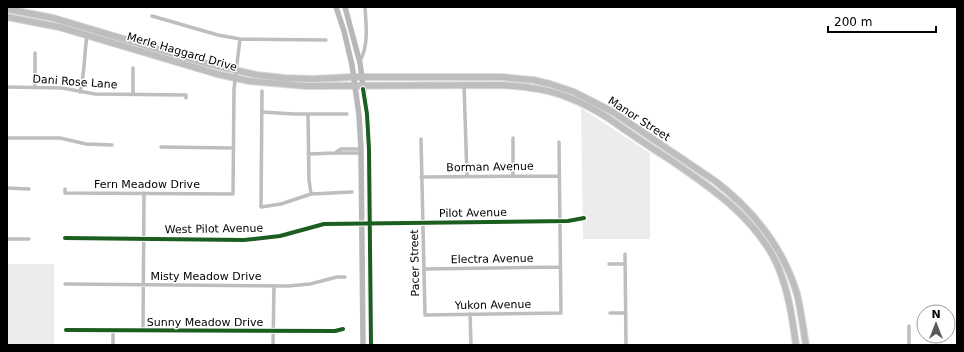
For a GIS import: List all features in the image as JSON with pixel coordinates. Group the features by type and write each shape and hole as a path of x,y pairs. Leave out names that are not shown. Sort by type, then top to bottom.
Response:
{"main road":[{"path":"336,7 348,48 359,115 361,151 363,345"},
{"path":"345,7 359,61 365,97 368,132 371,345"},
{"name":"Merle Haggard Drive","path":"7,9 61,20 188,58 261,76 293,78 353,77"},
{"name":"Merle Haggard Drive","path":"7,17 45,24 236,78 290,85 354,86"},
{"name":"Manor Street","path":"353,77 501,77 533,80 574,92 613,112 730,193 769,234 783,258 795,287 806,345"},
{"name":"Manor Street","path":"354,86 501,85 532,88 548,91 571,99 598,112 710,187 739,212 754,229 775,260 790,300 796,345"}],"street":[{"path":"359,61 363,55 366,42 365,7"},
{"path":"152,16 218,35 240,39 326,40"},
{"path":"80,92 83,79 84,54 88,36"},
{"path":"161,147 234,148 234,90 240,39"},
{"path":"35,53 35,87"},
{"path":"133,68 133,94"},
{"path":"464,85 467,176"},
{"name":"Dani Rose Lane","path":"7,87 62,88 95,94 186,95 186,98"},
{"path":"262,91 261,207 281,204 311,194 352,192"},
{"path":"262,112 308,115 347,114"},
{"path":"308,115 308,154 311,194"},
{"path":"7,138 60,138 86,144 112,145"},
{"path":"513,138 513,176"},
{"name":"Pacer Street","path":"421,139 425,315"},
{"path":"559,142 560,267"},
{"name":"Fern Meadow Drive","path":"65,190 65,193 233,194 234,148"},
{"path":"308,154 335,153 341,150 361,151"},
{"name":"Borman Avenue","path":"421,177 559,176"},
{"path":"7,188 29,188"},
{"path":"143,330 144,193"},
{"name":"Pilot Avenue","path":"362,223 560,222 584,218"},
{"name":"West Pilot Avenue","path":"65,238 256,239 280,236 324,224 362,223"},
{"path":"7,239 29,239"},
{"path":"625,254 626,345"},
{"path":"609,264 626,264"},
{"name":"Electra Avenue","path":"424,269 560,267"},
{"name":"Yukon Avenue","path":"425,315 561,313 560,267"},
{"name":"Misty Meadow Drive","path":"65,284 274,286 299,285 337,277 345,277"},
{"path":"273,345 274,286"},
{"path":"610,313 626,313"},
{"path":"470,314 471,345"},
{"path":"909,326 909,345"},
{"name":"Sunny Meadow Drive","path":"66,330 336,331 343,329"},
{"path":"113,330 113,345"}],"shaded area":[{"path":"581,108 650,153 650,239 583,239"},
{"path":"7,264 54,264 54,345 7,345"}],"cycle path":[{"path":"363,89 367,114 369,149 371,345"},
{"path":"65,238 244,240 280,236 324,224 568,221 584,218"},
{"path":"66,330 335,331 343,329"}]}
